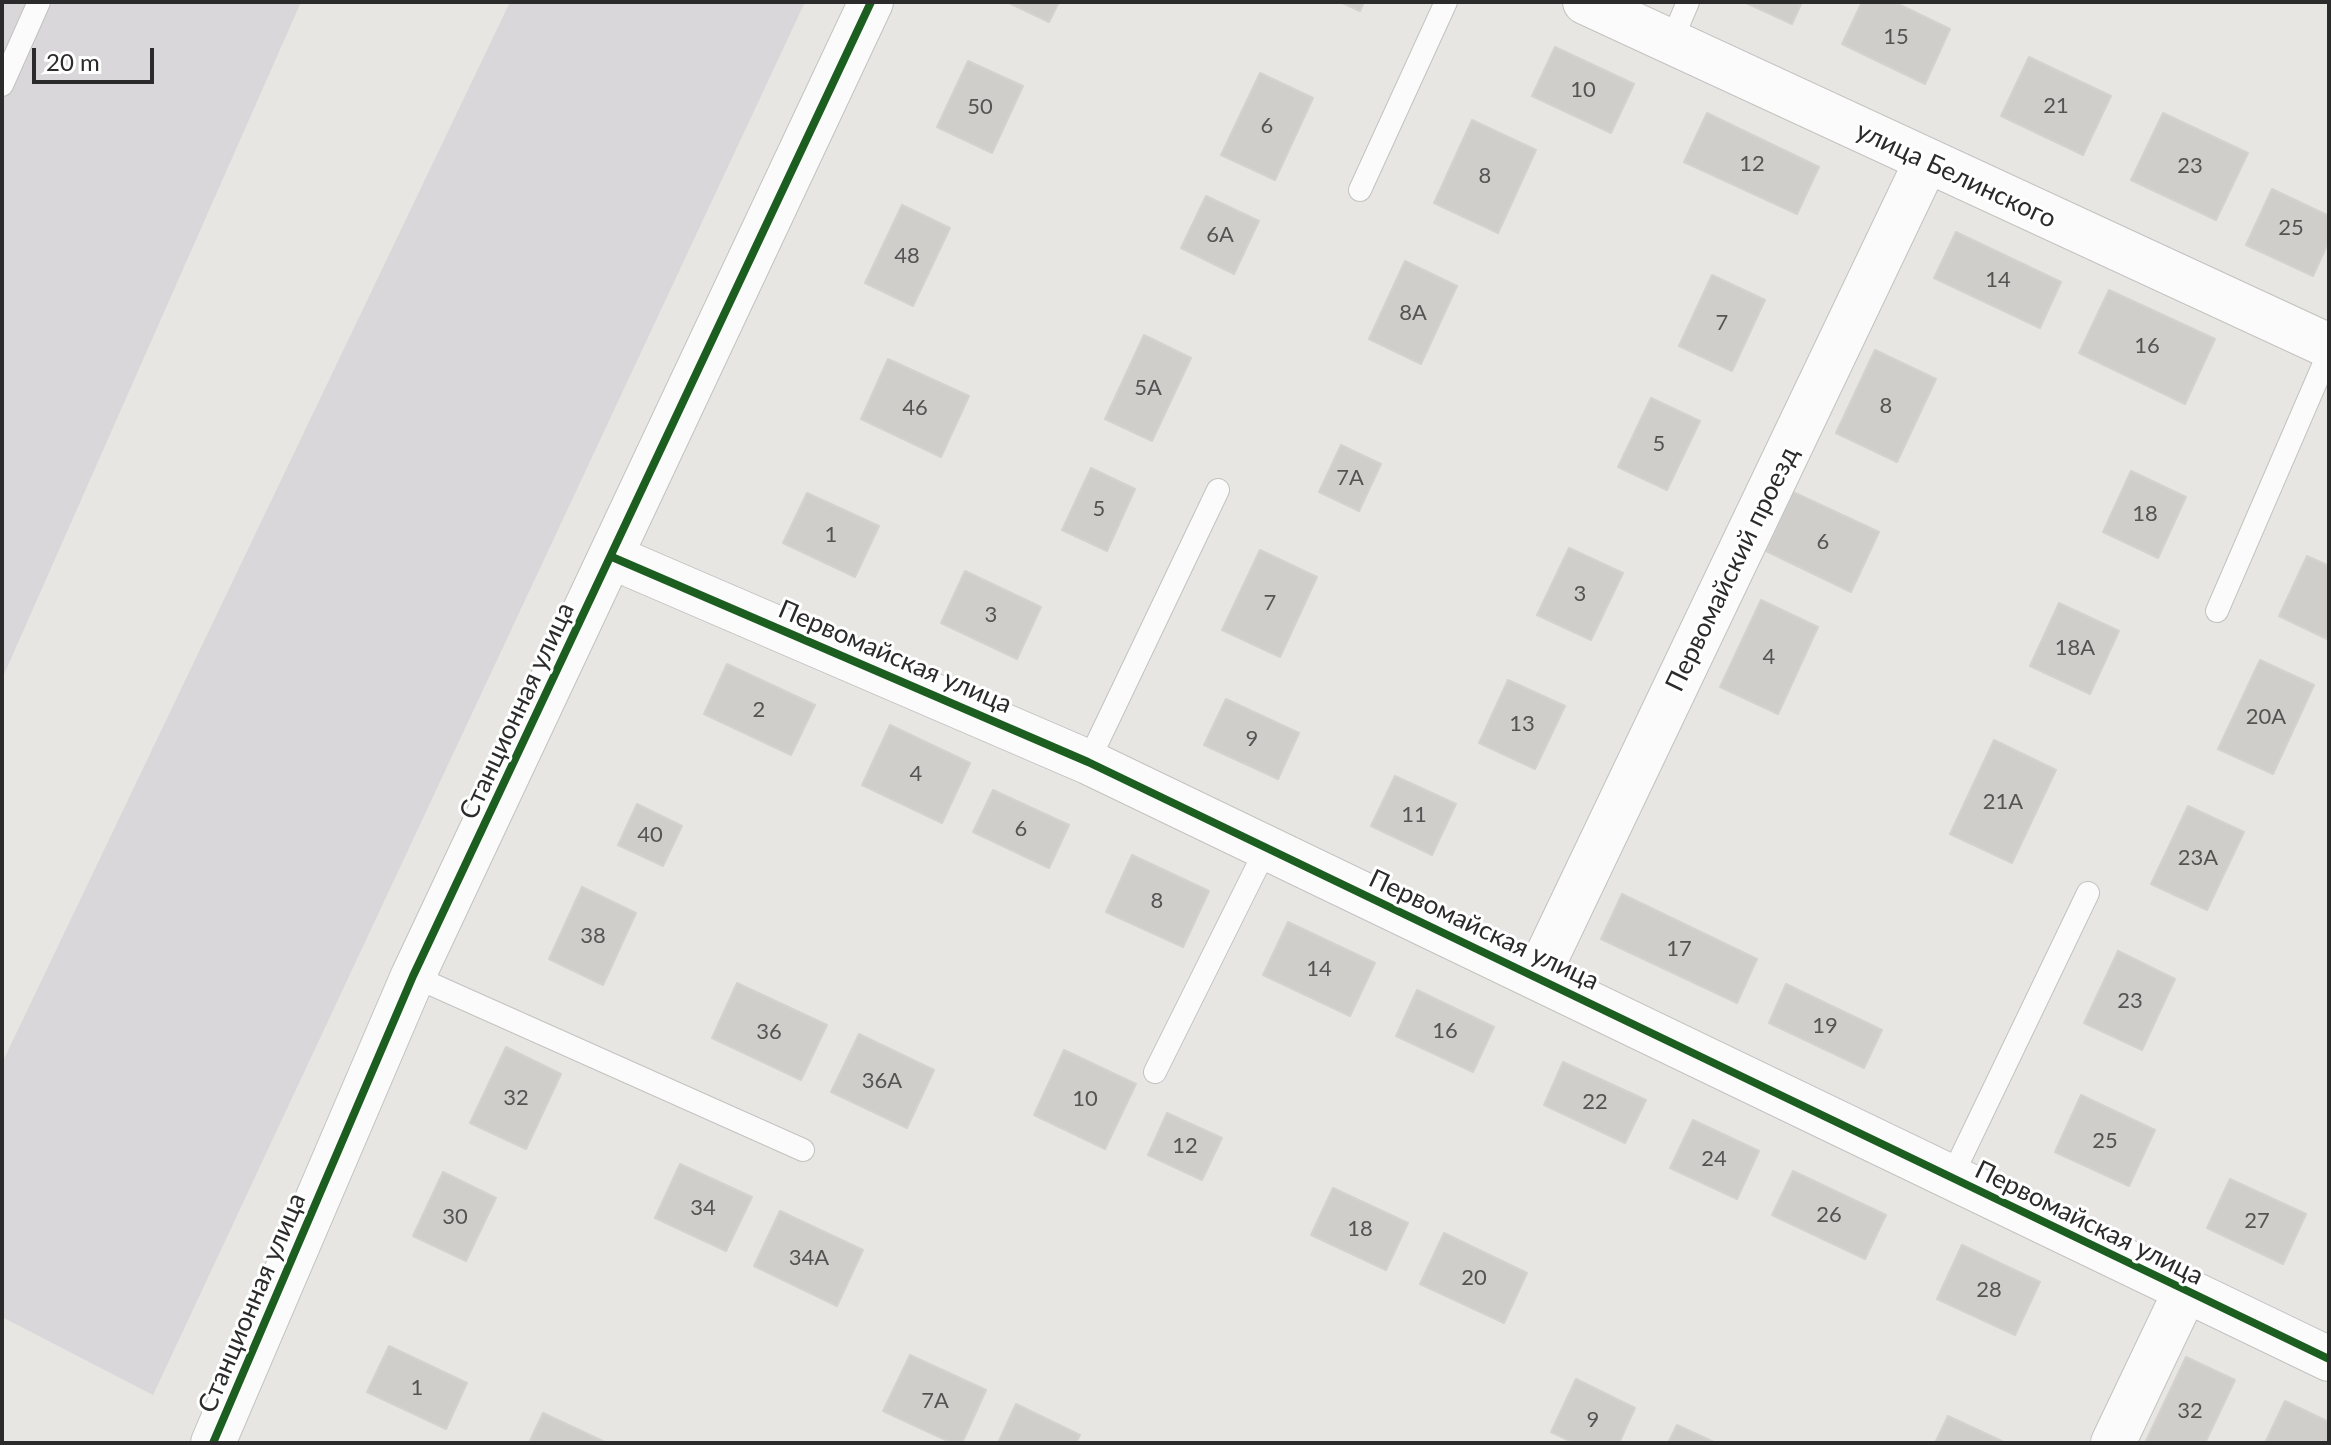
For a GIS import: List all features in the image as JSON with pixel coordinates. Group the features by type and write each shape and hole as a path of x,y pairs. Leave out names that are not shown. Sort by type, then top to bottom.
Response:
{"street":[{"name":"Станционная улица","path":"213,1443 413,976 871,2"},
{"name":"улица Белинского","path":"1585,2 2329,346"},
{"name":"Первомайский проезд","path":"1537,977 1926,162"},
{"name":"Первомайская улица","path":"612,557 1088,762 2329,1359"},
{"path":"2113,1443 2185,1292"}],"lane":[{"path":"2,85 39,2"},
{"path":"1360,190 1446,2"},
{"path":"1671,42 1688,2"},
{"path":"2217,611 2329,352"},
{"path":"1088,762 1218,490"},
{"path":"1155,1072 1266,849"},
{"path":"1951,1178 2088,893"},
{"path":"413,976 803,1150"}],"shaded area":[{"path":"2,2 301,2 2,679"},
{"path":"510,2 805,2 153,1395 2,1317 2,1063"}],"building":[{"path":"1007,2 1059,2 1049,22"},
{"path":"1340,2 1364,2 1360,11"},
{"path":"1744,2 1802,2 1792,24"},
{"path":"1862,2 1894,2 1950,29 1925,84 1842,44"},
{"path":"1555,47 1634,84 1611,133 1532,96"},
{"path":"2029,57 2111,96 2083,155 2001,116"},
{"path":"968,61 1023,86 992,153 937,127"},
{"path":"1260,73 1313,98 1275,180 1221,155"},
{"path":"1707,113 1819,167 1797,214 1684,162"},
{"path":"2163,113 2248,153 2216,220 2131,180"},
{"path":"1472,120 1536,150 1498,233 1434,203"},
{"path":"2272,189 2329,216 2329,241 2313,276 2246,245"},
{"path":"1206,196 1259,221 1234,274 1181,248"},
{"path":"902,205 950,228 913,306 865,283"},
{"path":"1956,232 2061,282 2040,328 1934,278"},
{"path":"1405,261 1457,286 1421,364 1369,339"},
{"path":"1712,275 1765,300 1732,371 1679,346"},
{"path":"2109,290 2215,339 2185,404 2079,353"},
{"path":"1144,335 1191,358 1152,441 1105,419"},
{"path":"1875,350 1936,379 1897,462 1836,433"},
{"path":"888,359 969,396 941,457 861,419"},
{"path":"1651,398 1700,421 1667,490 1618,467"},
{"path":"1341,445 1381,464 1359,511 1319,492"},
{"path":"1091,468 1135,489 1107,551 1062,530"},
{"path":"2131,471 2186,497 2158,558 2103,532"},
{"path":"1793,492 1879,532 1851,592 1766,551"},
{"path":"807,493 879,526 855,577 783,543"},
{"path":"1569,548 1623,573 1591,640 1537,615"},
{"path":"1260,550 1317,577 1280,657 1222,630"},
{"path":"2307,556 2329,566 2329,640 2279,616"},
{"path":"965,571 1041,607 1017,659 941,623"},
{"path":"1761,600 1818,627 1778,714 1720,687"},
{"path":"2059,603 2119,631 2090,694 2030,666"},
{"path":"2260,660 2314,685 2273,774 2218,749"},
{"path":"727,664 815,705 791,755 704,714"},
{"path":"1508,680 1565,706 1535,769 1479,743"},
{"path":"1226,699 1299,733 1278,779 1204,745"},
{"path":"890,725 970,763 942,823 862,785"},
{"path":"1994,740 2056,770 2012,863 1950,834"},
{"path":"1395,776 1456,804 1432,855 1371,826"},
{"path":"993,790 1069,825 1049,868 973,832"},
{"path":"637,804 682,826 663,866 618,845"},
{"path":"2188,806 2244,832 2207,910 2151,884"},
{"path":"1132,855 1209,891 1183,947 1106,912"},
{"path":"582,887 636,913 603,985 549,959"},
{"path":"1622,894 1757,959 1737,1003 1601,939"},
{"path":"1288,922 1375,963 1350,1016 1263,975"},
{"path":"2118,951 2175,979 2142,1050 2084,1023"},
{"path":"737,983 827,1025 801,1080 712,1038"},
{"path":"1786,984 1882,1030 1864,1068 1769,1023"},
{"path":"1417,990 1494,1027 1473,1072 1396,1036"},
{"path":"859,1034 934,1070 907,1128 831,1092"},
{"path":"506,1047 561,1074 526,1149 470,1123"},
{"path":"1064,1050 1136,1084 1105,1149 1034,1115"},
{"path":"1563,1062 1646,1100 1625,1143 1544,1105"},
{"path":"2081,1095 2155,1130 2129,1186 2055,1152"},
{"path":"1167,1113 1222,1138 1202,1180 1148,1155"},
{"path":"1693,1120 1759,1151 1737,1199 1670,1168"},
{"path":"680,1164 752,1197 726,1251 655,1218"},
{"path":"1793,1171 1886,1215 1865,1259 1772,1215"},
{"path":"443,1172 496,1198 466,1261 413,1236"},
{"path":"2230,1179 2306,1214 2283,1264 2207,1228"},
{"path":"1333,1188 1408,1223 1386,1270 1311,1235"},
{"path":"780,1211 863,1250 837,1306 754,1266"},
{"path":"1444,1233 1527,1273 1504,1323 1420,1284"},
{"path":"1962,1245 2040,1282 2015,1335 1937,1299"},
{"path":"389,1346 467,1383 446,1429 367,1392"},
{"path":"910,1355 986,1390 962,1443 952,1443 883,1411"},
{"path":"2186,1357 2235,1380 2205,1443 2145,1443"},
{"path":"1576,1379 1635,1408 1619,1443 1574,1443 1551,1432"},
{"path":"2285,1401 2329,1422 2329,1443 2265,1443"},
{"path":"1016,1404 1080,1435 1076,1443 998,1443"},
{"path":"543,1413 607,1443 529,1443"},
{"path":"1948,1416 2004,1442 2004,1443 1935,1443"},
{"path":"1677,1425 1716,1443 1668,1443"}],"cycle path":[{"path":"213,1443 413,976 871,2"},
{"path":"612,557 1088,762 2329,1359"}]}
